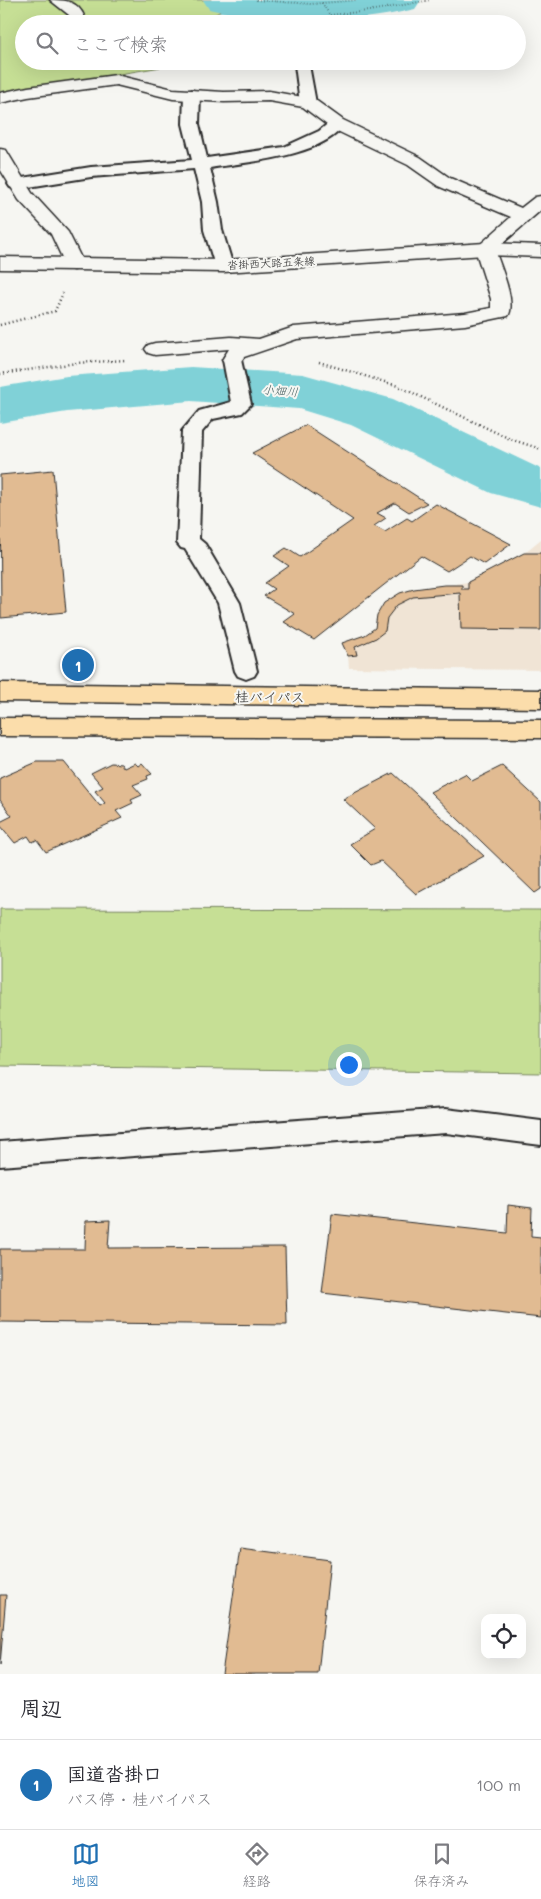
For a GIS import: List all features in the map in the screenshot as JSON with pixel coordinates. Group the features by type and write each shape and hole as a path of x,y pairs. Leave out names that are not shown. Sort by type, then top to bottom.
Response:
{"highway":[{"name":"桂バイパス","path":"0,692 279,698 541,699"},
{"path":"0,727 541,729"}],"street":[{"path":"58,0 76,12 77,15"},
{"path":"0,98 110,74 173,94 269,96 308,103 336,124 414,161 444,182 524,216"},
{"path":"0,154 24,196 59,232 74,264"},
{"path":"232,360 237,353 294,333 465,320 501,312 501,299 485,249 541,202"},
{"name":"沓掛西大路五条線","path":"0,262 224,266 485,249 541,251"},
{"path":"155,349 184,340 231,344 264,344"}],"lane":[{"path":"303,70 308,103"},
{"path":"192,95 191,124 202,164 213,230 224,266"},
{"path":"16,184 91,172 202,164 288,151 325,134 336,124"},
{"path":"232,360 241,404 235,409 206,415 192,431 188,543 194,544 197,552 229,603 246,670"},
{"path":"0,1154 446,1121 541,1133"}],"path":[{"path":"256,0 311,4 356,0"},
{"path":"323,3 330,14 369,12 431,0"},
{"path":"0,325 55,311 74,264"},
{"path":"0,374 77,363 134,359"},
{"path":"316,362 325,363 398,386 510,439 541,449"}],"shaded area":[{"path":"541,539 541,670 349,668 348,656 342,643 365,635 375,628 377,615 384,603 400,593 414,589 468,582 524,553"}],"green space":[{"path":"0,0 211,0 225,8 214,15 15,15 15,70 143,70 0,94"},
{"path":"0,909 541,910 541,1073 0,1066"}],"building":[{"path":"306,425 427,503 409,512 395,503 377,513 386,518 374,526 385,532 407,518 412,521 436,504 511,544 484,564 470,556 447,571 421,556 314,640 284,622 295,614 264,596 274,589 265,583 289,566 274,556 286,548 300,557 353,520 252,453"},
{"path":"53,470 66,612 1,618 0,475"},
{"path":"524,553 541,553 541,630 461,629 460,593 413,597 397,605 387,618 385,631 376,638 355,647 357,655 348,656 342,643 365,635 375,628 377,615 384,603 400,593 444,585 462,585 462,589 468,589 468,582"},
{"path":"37,762 64,762 100,806 105,803 95,791 103,787 91,773 111,763 121,764 124,768 135,763 138,766 142,763 152,774 147,776 148,779 133,785 142,795 131,800 133,803 116,811 122,818 46,852 37,840 32,842 28,836 15,843 0,825 0,822 12,816 0,800 0,778"},
{"path":"502,766 541,802 541,889 535,893 430,792 465,774 472,781"},
{"path":"393,773 484,856 416,894 381,861 371,865 350,844 375,829 343,799"},
{"path":"508,1205 532,1208 531,1236 541,1237 541,1318 322,1293 332,1214 507,1233"},
{"path":"110,1220 108,1248 285,1247 287,1325 0,1322 0,1249 85,1249 86,1221"},
{"path":"240,1548 330,1560 318,1674 222,1674"},
{"path":"0,1595 6,1595 0,1665"}],"waterway":[{"path":"224,0 246,4 312,8 400,0"},
{"name":"小畑川","path":"0,405 67,394 191,384 303,392 372,412 513,480 541,488"}],"place":[{"name":"国道沓掛口","path":"78,665"}]}
